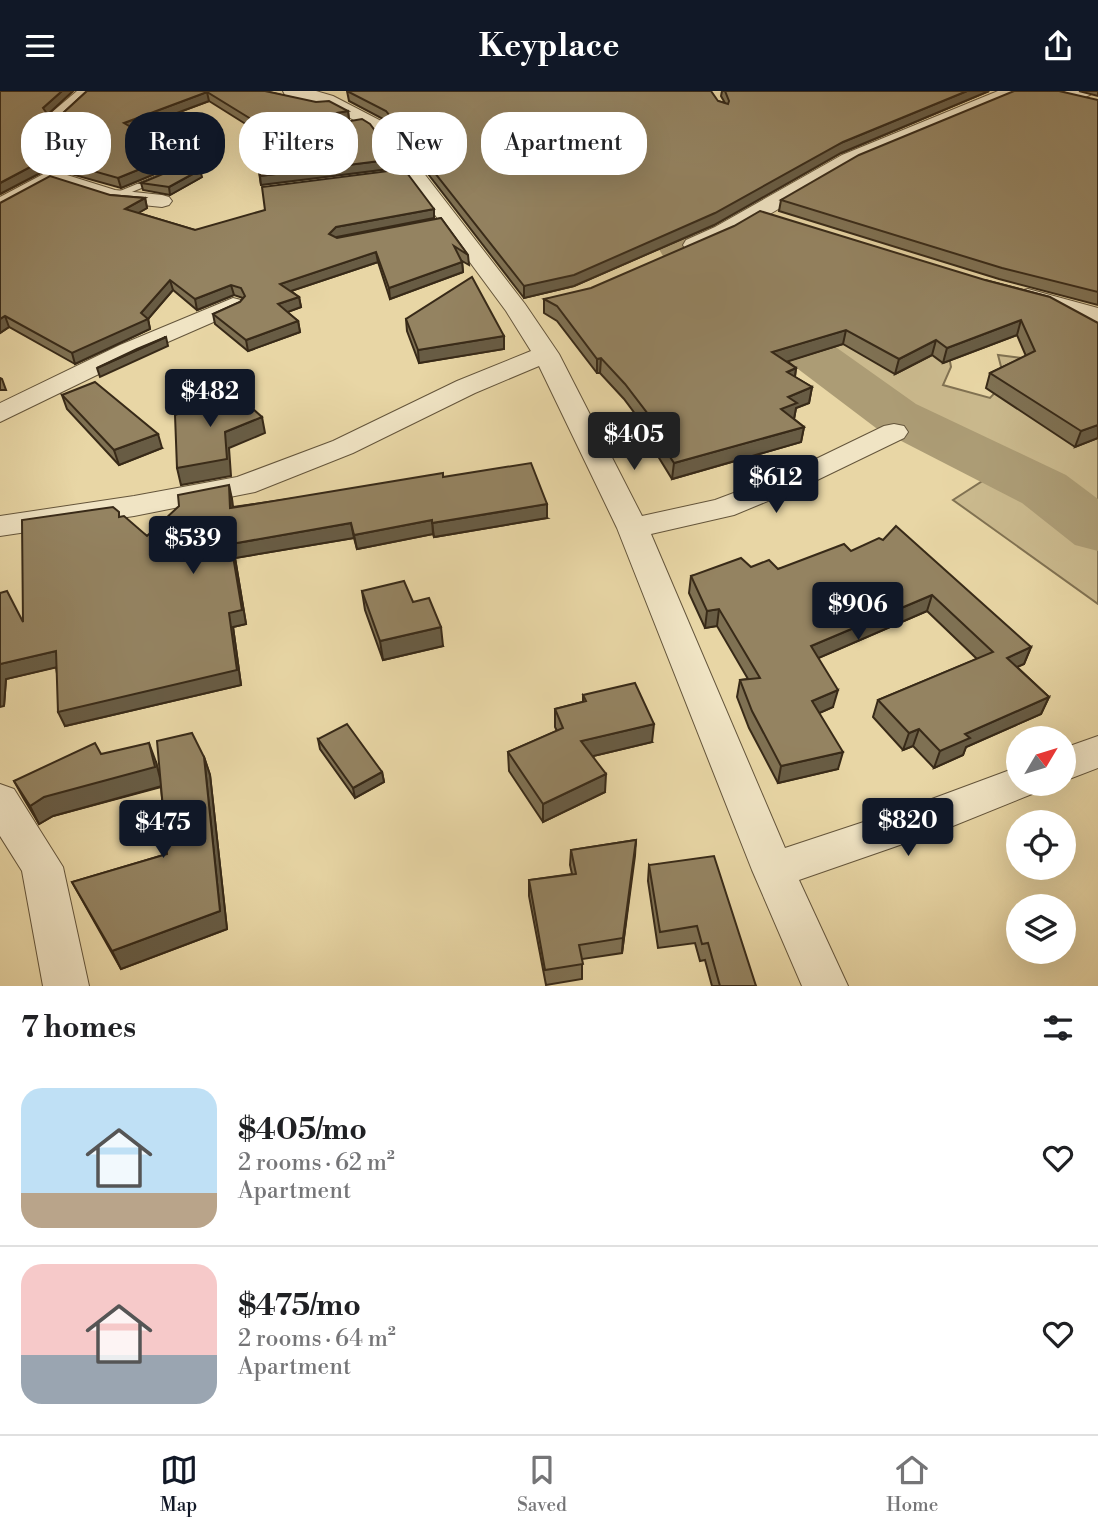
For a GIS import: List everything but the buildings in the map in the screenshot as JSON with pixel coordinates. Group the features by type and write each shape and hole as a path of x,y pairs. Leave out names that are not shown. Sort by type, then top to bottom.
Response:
{"street":[{"path":"63,112 86,91"},
{"path":"291,91 326,97 356,111 365,123 379,127 407,173 443,222 530,306 546,354 633,528 774,870 825,986"},
{"path":"676,253 755,213 849,159 999,96 1017,91"},
{"path":"1058,94 1087,91"},
{"path":"1058,94 1098,104"},
{"path":"0,206 51,176 113,196 162,201"},
{"path":"755,213 780,221"},
{"path":"1004,290 1098,315"},
{"path":"0,414 129,350 233,305"},
{"path":"0,526 134,506 244,485 343,447 466,387 546,354"},
{"path":"633,528 723,508 799,478 894,432"},
{"path":"1076,760 1098,751"},
{"path":"774,870 929,818 1006,788"},
{"path":"0,801 42,867 66,986"}],"lane":[{"path":"113,196 165,175"}],"shaded area":[{"path":"791,329 947,345 951,367 943,385 990,398 1005,382 998,355 1029,359 1098,421 1098,526 1040,483 913,413 868,384 850,378"},
{"path":"998,471 1043,494 1098,532 1098,604 953,500"}],"waterway":[{"path":"614,178 673,235 691,266 757,316 896,416 1044,489 1098,530"}]}
